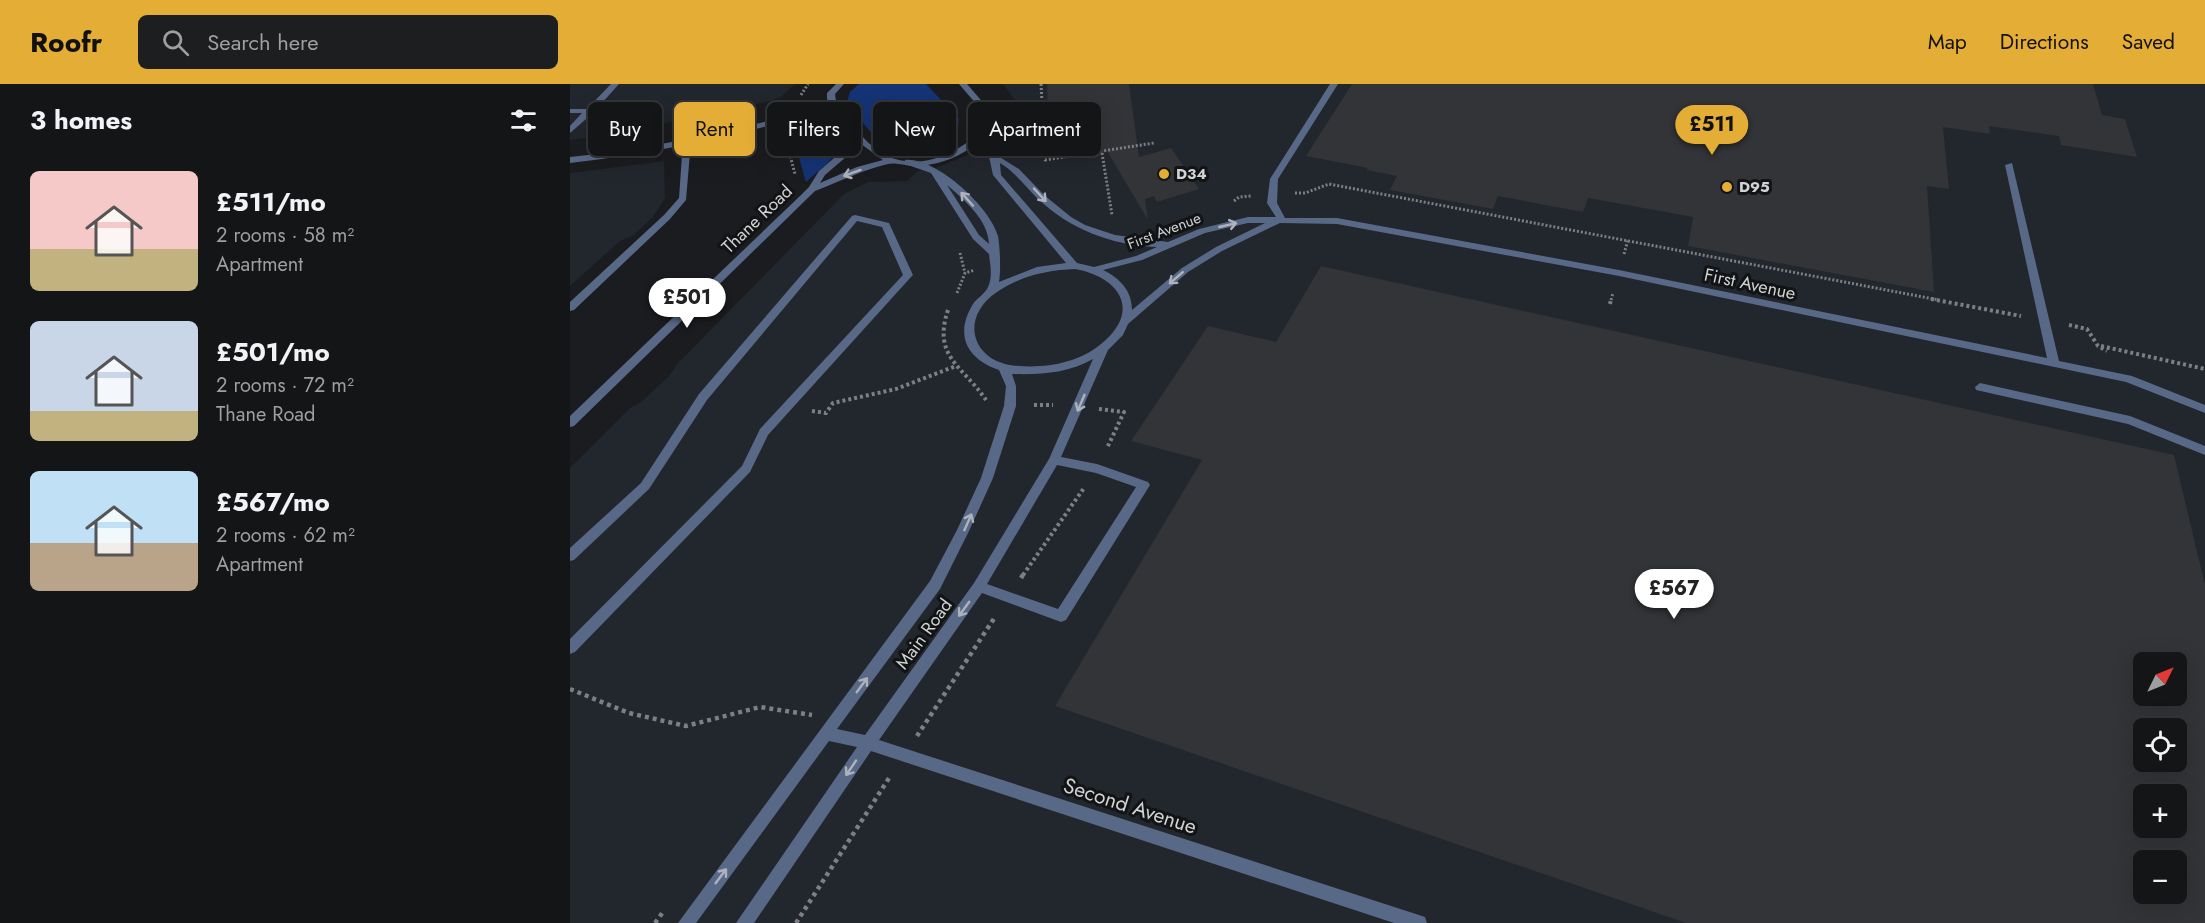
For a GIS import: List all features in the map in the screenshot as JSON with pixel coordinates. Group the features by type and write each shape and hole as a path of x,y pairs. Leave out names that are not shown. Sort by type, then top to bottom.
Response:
{"street":[{"path":"598,102 615,84"},
{"path":"833,102 831,93 838,84"},
{"path":"963,84 979,102"},
{"path":"1281,219 1272,203 1274,179 1334,84"},
{"path":"570,111 588,111"},
{"path":"570,131 588,113"},
{"path":"861,139 876,154 908,162 927,161 957,152 968,145"},
{"path":"570,160 674,143"},
{"path":"570,308 667,217 684,198 686,156"},
{"name":"Thane Road","path":"570,423 812,189 822,173 842,156"},
{"path":"1074,267 997,175 996,158 1015,167 1038,195 1063,217 1098,236 1138,244 1171,244"},
{"name":"Thane Road","path":"812,189 860,169 893,160"},
{"path":"908,162 934,171 955,185 993,234 996,266 992,290"},
{"path":"2009,165 2055,364"},
{"path":"934,171 976,237 994,253"},
{"path":"570,556 645,486 703,397 855,218 886,225 908,274 764,432 746,469 570,648"},
{"name":"First Avenue","path":"1126,321 1185,270 1219,249 1281,219"},
{"name":"First Avenue","path":"1093,270 1139,258 1202,231 1248,220 1337,221 1607,271 2128,379 2205,409"},
{"path":"1074,267 1093,270 1112,278 1124,291 1128,307 1126,321 1118,334 1103,349 1083,361 1058,369 1032,372 1004,368 989,362 975,351 969,337 971,317 982,299 992,290 1033,270 1074,267"},
{"name":"Main Road","path":"744,923 979,587 1054,460 1103,349"},
{"name":"Main Road","path":"686,923 935,585 987,478 1010,406 1011,386 1004,368"},
{"path":"1980,387 2130,420 2205,451"},
{"path":"979,587 1061,616 1144,485 1097,469 1054,460"},
{"name":"Second Avenue","path":"827,734 868,743 1419,923"}],"path":[{"path":"1041,84 1045,160 1102,153 1154,143"},
{"path":"1098,236 1107,225 1114,222 1102,153"},
{"path":"790,156 798,183"},
{"path":"1230,204 1239,197 1305,193 1329,184 2087,329 2097,346 2116,357"},
{"path":"990,408 980,389 956,366 945,350 943,321 965,273 996,266"},
{"path":"2097,346 2205,369"},
{"path":"787,408 826,413 833,403 896,389 956,366"},
{"path":"796,923 1008,597 1097,469 1124,412"},
{"path":"570,689 629,713 686,726 760,707 813,715"},
{"path":"806,724 819,706"},
{"path":"655,923 667,906"}],"shaded area":[{"path":"570,84 795,84 781,97 755,104 755,102 674,102 674,121 662,124 662,102 588,102 588,137 570,140"},
{"path":"859,84 926,84 943,102 873,102 873,134 861,120 861,102 847,102 850,92"},
{"path":"1003,84 2205,84 2205,923 570,923 570,468 630,408 640,403 669,376 678,363 844,194 868,182 907,181 919,170 938,167 968,155 1101,156 1101,102 1016,102"},
{"path":"956,116 959,119 956,133"},
{"path":"799,156 834,156 826,165 806,182"},
{"path":"664,161 665,198 653,217 634,235 620,241 570,286 570,173"}],"building":[{"path":"1047,84 1129,84 1139,157 1171,148 1199,189 1157,202 1154,196 1145,199 1148,220 1107,151 1101,152 1101,102 1048,102"},
{"name":"D95","path":"1352,84 2093,84 2102,115 2125,119 2137,157 2061,145 2059,136 1989,126 1990,134 1943,127 1949,189 1927,186 1934,292 1688,246 1693,217 1588,198 1583,212 1498,196 1493,209 1390,190 1397,176 1306,156"},
{"path":"1321,266 2174,455 2205,585 2205,923 1686,923 1055,706 1202,460 1131,441 1208,326 1276,342"}],"place":[{"name":"D34","path":"1164,174"},
{"name":"D95","path":"1727,187"}]}
